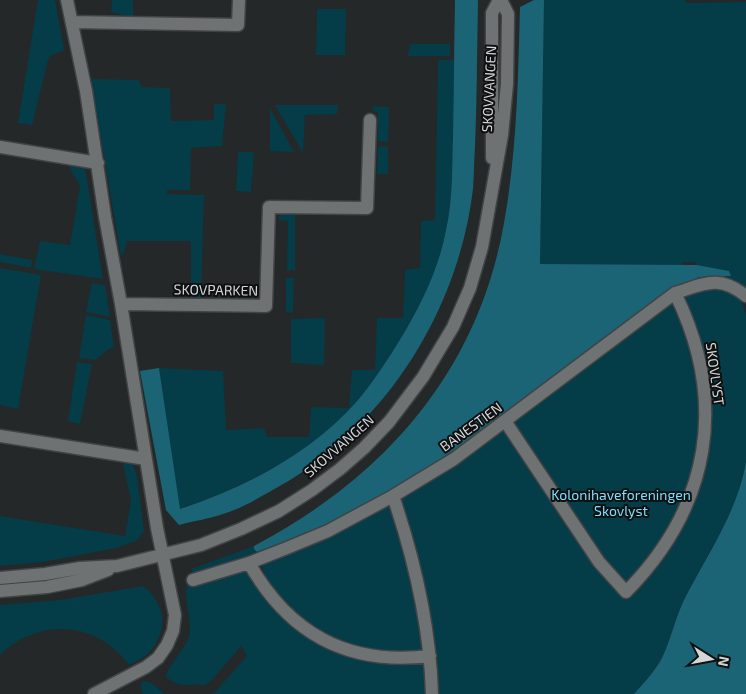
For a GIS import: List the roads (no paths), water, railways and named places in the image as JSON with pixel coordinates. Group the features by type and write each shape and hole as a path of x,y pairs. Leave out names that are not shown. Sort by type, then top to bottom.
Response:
{"street":[{"path":"67,0 98,163 105,216 162,556 175,616 173,631 167,645 158,658 146,667 94,694"},
{"path":"72,22 238,25 239,0"},
{"name":"SKOVVANGEN","path":"0,592 47,587 82,580 117,566 201,545 241,529 279,511 340,469 390,422 423,377 453,326 470,288 482,247 493,181 492,14 500,0"},
{"name":"SKOVPARKEN","path":"121,304 266,306 269,207 368,208 370,120"},
{"path":"0,147 98,163"},
{"name":"BANESTIEN","path":"193,580 248,563 328,531 393,496 454,459 675,293 712,282 731,286 746,296"},
{"name":"SKOVLYST","path":"505,421 599,562 626,592 649,568 673,533 691,495 700,463 706,414 703,380 695,339 675,293"},
{"path":"0,436 146,459"},
{"path":"393,496 417,575 425,615 432,694"},
{"path":"248,563 260,583 283,610 310,632 326,641 342,648 376,657 412,658 430,656"},
{"name":"SKOVVANGEN","path":"0,578 45,574 80,568 117,566"}],"park label":[{"name":"Kolonihaveforeningen Skovlyst","path":"621,504"}]}
